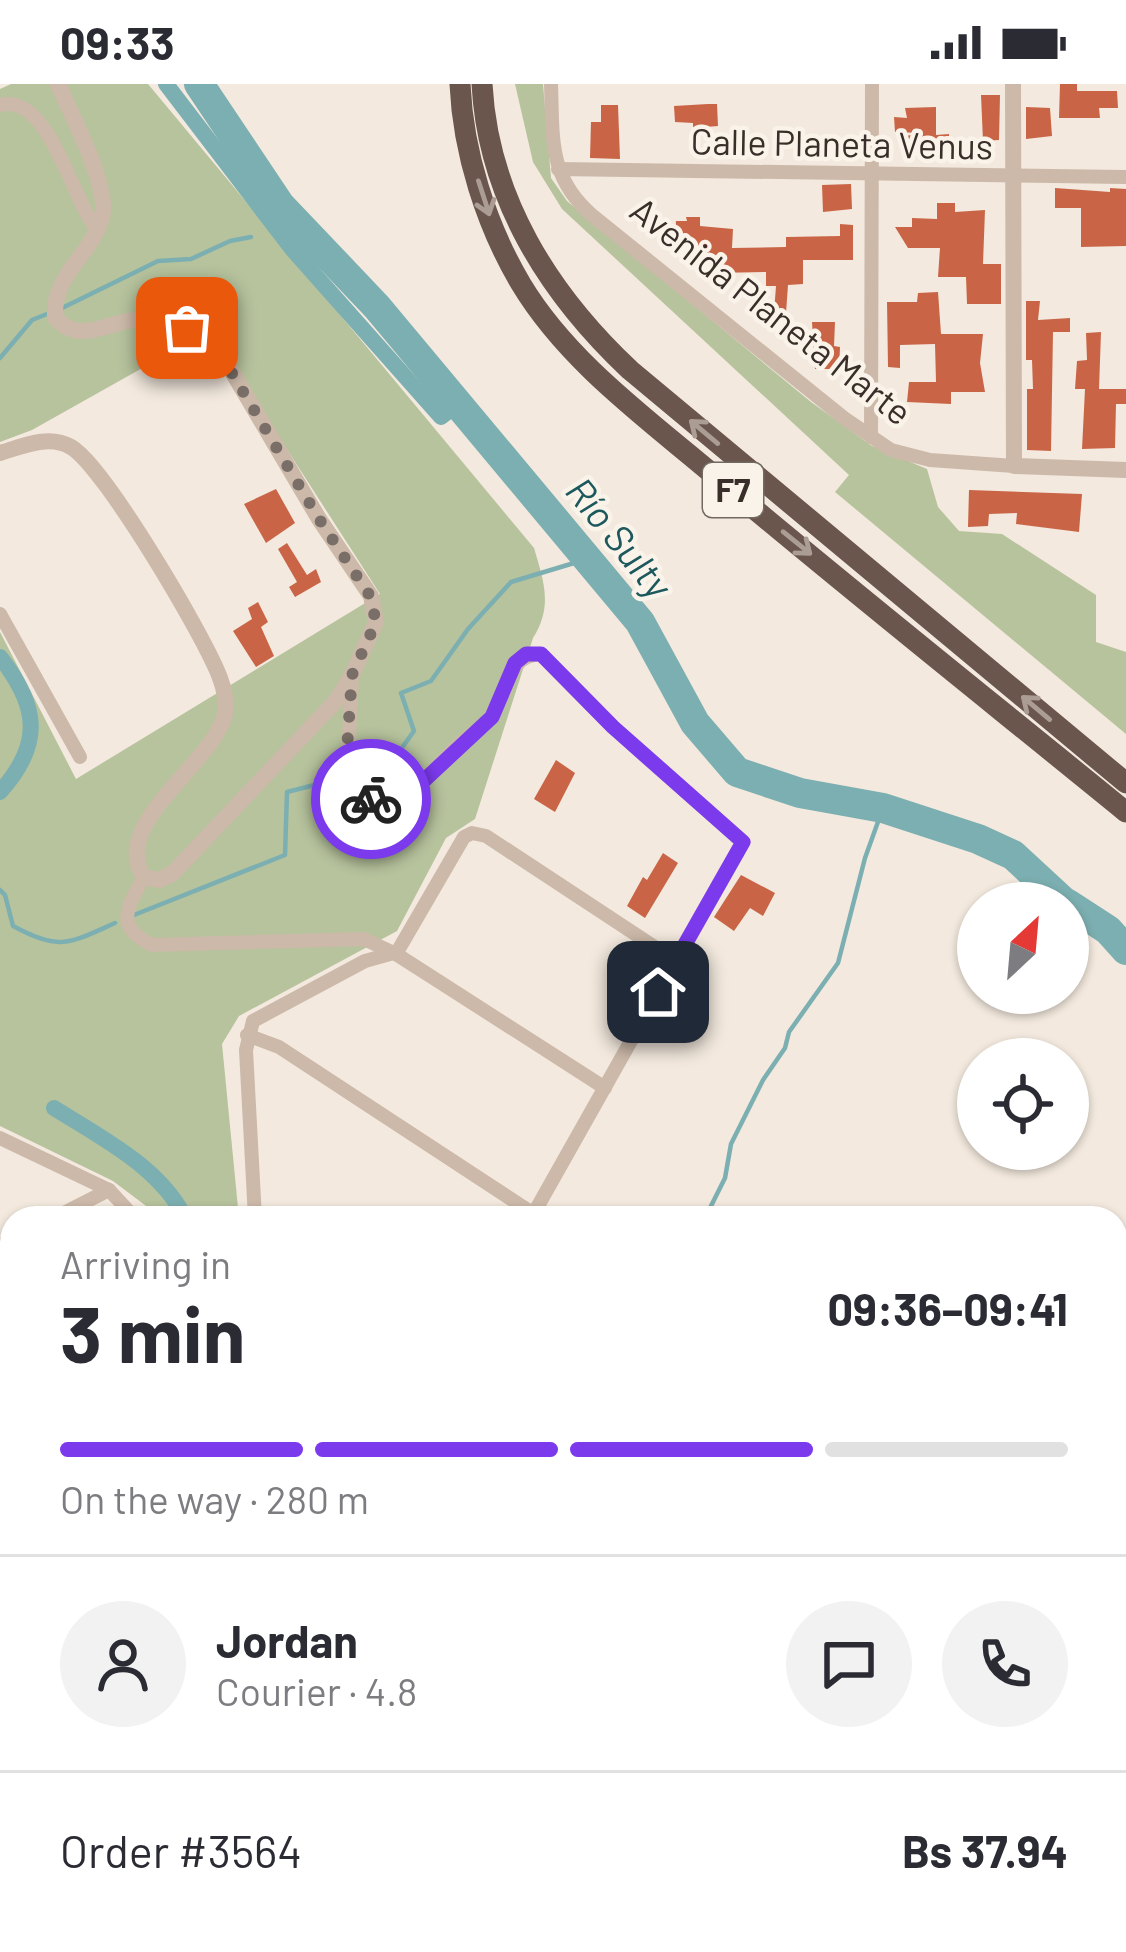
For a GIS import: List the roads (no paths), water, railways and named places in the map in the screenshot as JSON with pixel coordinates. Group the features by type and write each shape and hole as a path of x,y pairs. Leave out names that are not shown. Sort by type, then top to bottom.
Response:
{"highway":[{"name":"F7","path":"460,84 472,164 492,226 521,284 560,337 608,386 1126,812"},
{"name":"F7","path":"482,84 492,153 518,226 548,278 590,333 1126,782"}],"street":[{"path":"0,453 45,441 58,442 86,459 180,600 220,677 225,713 216,733 164,798 137,843 137,867 144,877 159,880 172,874 335,701 376,622 370,596 226,363 207,341 166,322 140,319 74,332 55,317 58,286 98,229 104,201 58,84"},
{"path":"550,84 558,169"},
{"path":"871,437 872,84"},
{"path":"1013,84 1014,466"},
{"path":"0,104 16,102 29,108 59,156 83,213 98,229"},
{"name":"Calle Planeta Venus","path":"558,169 1126,177"},
{"name":"Avenida Planeta Marte","path":"558,169 575,201 891,450 930,460 1126,474"},
{"path":"0,614 80,757"},
{"path":"352,675 347,779 361,797 381,801 418,786 492,717 515,663 526,654 541,654 613,727 743,842 542,1206"},
{"path":"257,1206 247,1035 253,1021 364,961 395,954 464,837 472,832 486,836 676,961"},
{"path":"144,877 128,908 128,925 135,937 152,945 364,939 605,1088"},
{"path":"247,1035 278,1047 522,1206"},
{"path":"0,1138 109,1190 124,1206"},
{"path":"77,1206 109,1190"}],"waterway":[{"path":"166,84 292,249 441,417 459,403"},
{"name":"Río Sulty","path":"199,84 280,205 377,307 640,622 695,723 737,772 800,793 883,808 978,839 1013,855 1042,882"},
{"path":"58,310 158,261 191,259 251,237"},
{"path":"0,358 32,320 47,314"},
{"path":"360,775 386,770 414,731 401,693 431,681 468,629 511,582 584,560"},
{"path":"0,657 22,692 31,725 24,758 0,792"},
{"path":"134,915 285,855 287,792 334,780"},
{"path":"711,1206 725,1178 731,1144 763,1080 785,1048 789,1032 838,963 883,808"},
{"path":"0,890 13,926 42,939 74,940 115,923"},
{"name":"Río Sulty","path":"1089,918 1126,950"},
{"path":"54,1108 145,1168 178,1206"}]}
